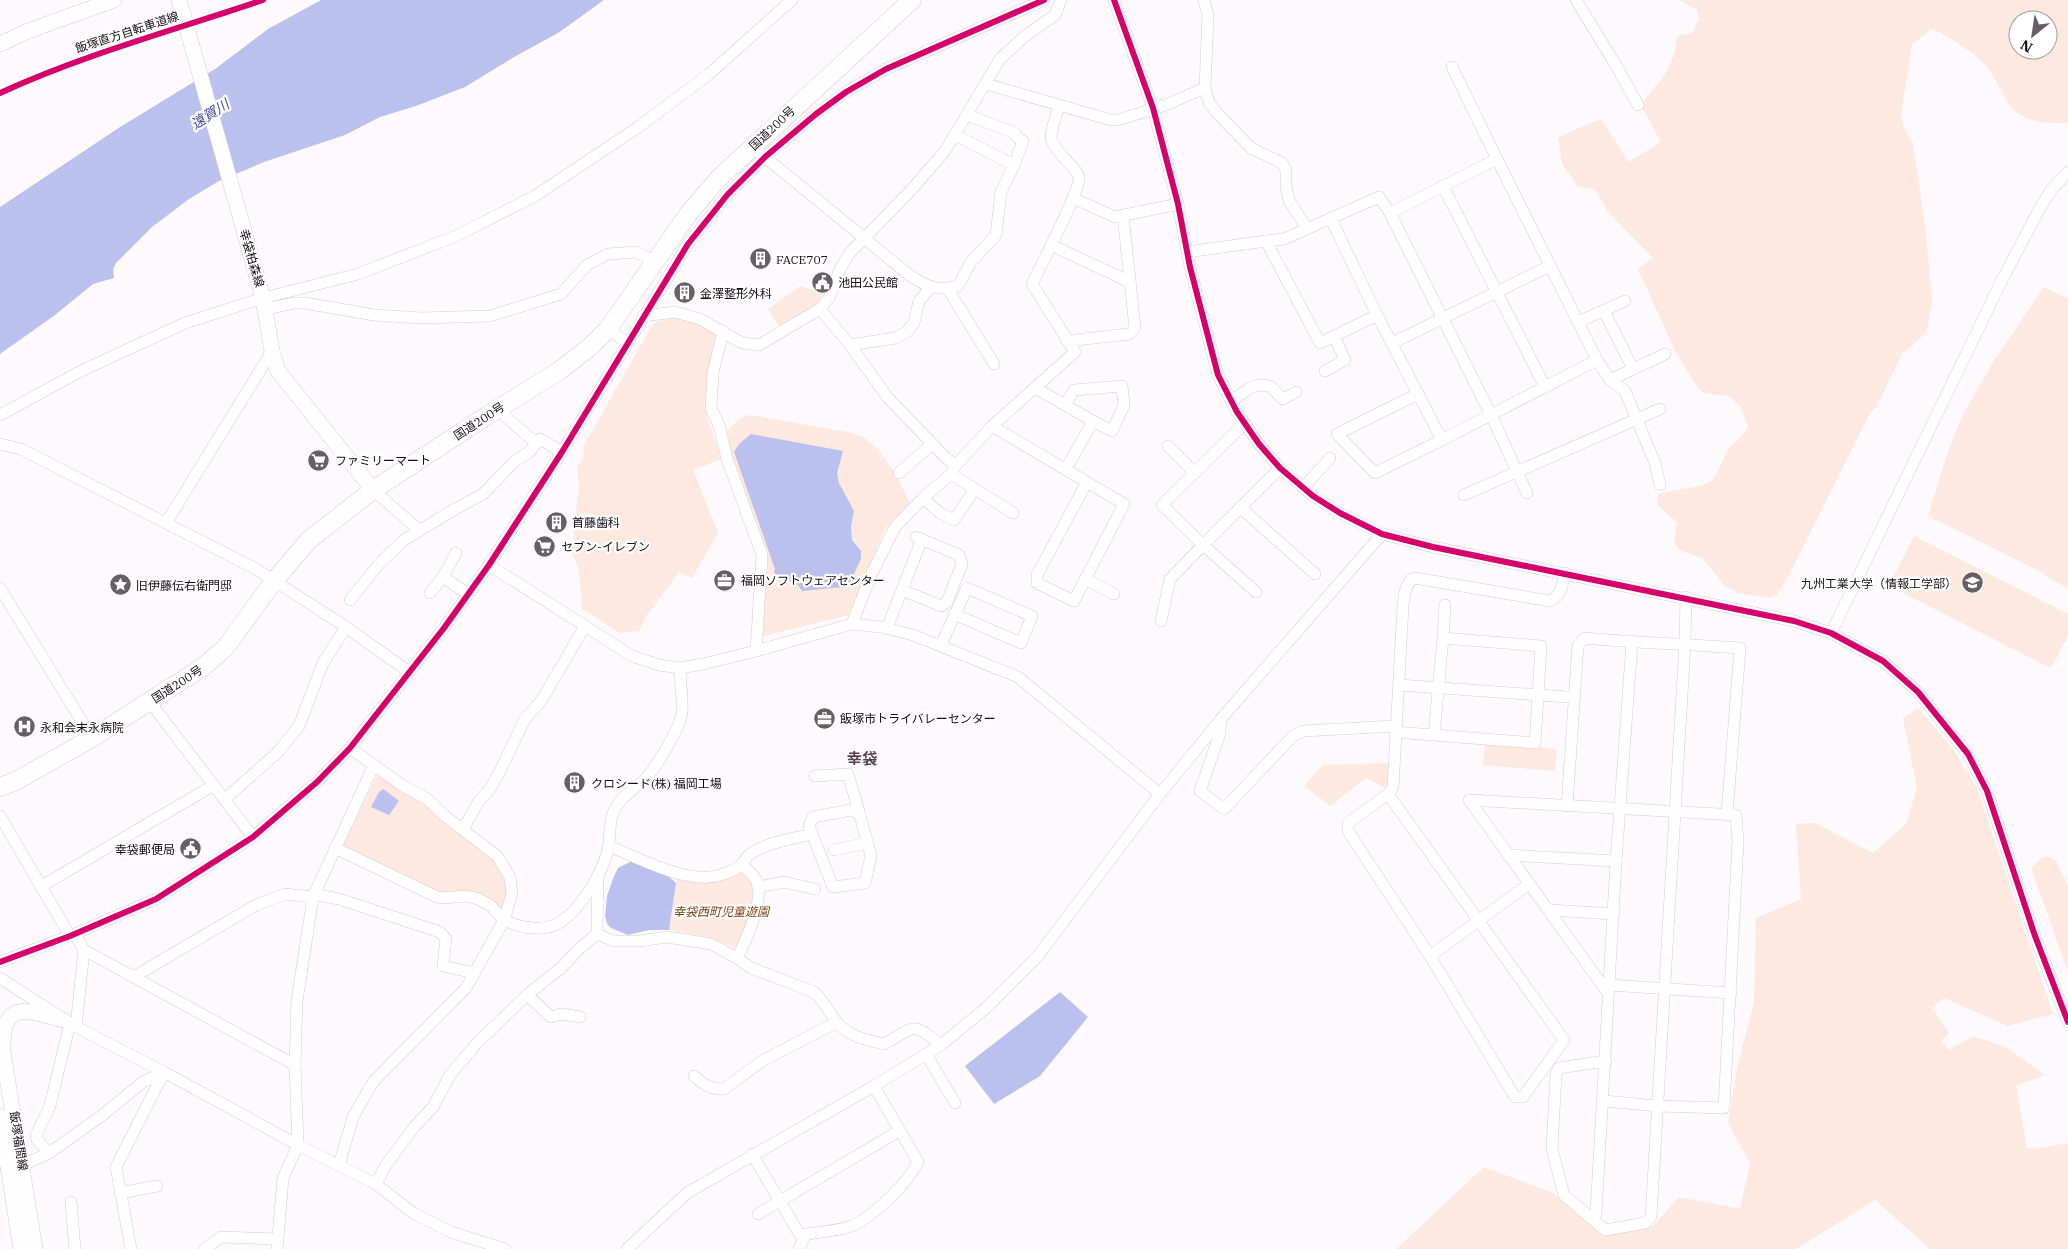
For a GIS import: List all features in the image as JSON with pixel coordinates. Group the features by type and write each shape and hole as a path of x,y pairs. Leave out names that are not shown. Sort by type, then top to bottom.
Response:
{"highway":[{"name":"国道200号","path":"0,787 16,782 92,738 203,667 225,648 274,581 309,540 373,490 559,371 608,329 654,261 695,206 719,178 759,152 826,80 912,0"}],"main road":[{"path":"0,44 28,31 114,0"},
{"name":"幸袋柏森線","path":"179,0 263,299 272,351 278,371 373,490"},
{"name":"飯塚福間線","path":"35,1249 10,1169 2,1040 3,1028 6,1022 18,1012 24,1010 69,1023"},
{"name":"飯塚福間線","path":"0,1116 10,1169 21,1249"}],"street":[{"path":"0,415 81,371 185,323 263,299 358,274 456,236 535,196 637,128 708,74 792,0"},
{"path":"0,962 73,935 156,899 253,836 317,782 350,748 489,565 562,452 688,244 759,152 846,92 886,69 1044,0"},
{"path":"644,316 675,312 700,320 742,343 759,345 820,309 829,298 840,268 849,254 945,151 1000,58 1025,36 1055,15 1061,0"},
{"path":"1114,0 1153,108 1178,204 1187,252 1218,375 1245,424 1280,468 1303,488 1340,513 1382,534 1433,547 1794,620 1831,633 1883,661 1918,692 1968,754 1987,791 2035,936 2068,1022"},
{"path":"1204,0 1208,15 1205,88 1209,102 1216,112 1252,148 1282,163 1286,170 1286,186 1289,200 1307,228"},
{"path":"1576,0 1638,105"},
{"path":"1452,67 1597,360 1610,380 1625,391 1655,463 1660,485"},
{"path":"826,80 846,92"},
{"path":"826,80 835,100"},
{"path":"986,84 1111,120 1118,120 1205,88"},
{"path":"852,624 872,572 895,527 953,470 992,426 1074,352 1032,284 1073,198 1080,178 1060,156 1051,137 1059,106"},
{"path":"759,152 908,274 930,288 948,289 958,286 971,262 996,235 1001,192 1023,141 1015,133 968,115"},
{"path":"955,134 1014,165"},
{"path":"1390,213 1497,159"},
{"path":"1831,633 2001,282 2041,206 2052,189 2068,172"},
{"path":"1443,186 1545,387"},
{"path":"1187,252 1284,238 1379,197 1390,213 1491,415 1527,493"},
{"path":"1073,198 1115,217 1178,204"},
{"path":"1067,340 1129,334 1135,328 1123,215"},
{"path":"1331,219 1377,315 1442,440"},
{"path":"1266,241 1320,343 1377,315"},
{"path":"1051,245 1130,282"},
{"path":"263,299 305,303 374,315 421,318 490,316 561,294 587,265 608,254 636,252 654,261"},
{"path":"1392,344 1550,266"},
{"path":"850,345 894,338 907,332 914,324 919,301 930,288"},
{"path":"948,289 994,364"},
{"path":"1578,322 1625,301"},
{"path":"820,309 850,345 888,398 932,444 953,470 975,489 1013,513"},
{"path":"1604,311 1632,369"},
{"path":"608,329 627,343"},
{"path":"723,331 713,372 711,408 719,425 727,459 762,555 756,651"},
{"path":"1325,371 1346,360 1334,336"},
{"path":"166,523 272,351"},
{"path":"1610,380 1665,354"},
{"path":"1418,394 1337,434 1374,474 1597,360"},
{"path":"1231,401 1263,384 1273,388 1283,399 1296,392"},
{"path":"1034,388 1112,432 1124,405 1122,386 1074,390 1065,405"},
{"path":"500,407 508,418 536,443"},
{"path":"1464,495 1660,409"},
{"path":"1066,470 1093,421"},
{"path":"1245,424 1162,505 1203,545 1256,592"},
{"path":"992,426 1066,470 1087,482 1124,504 1074,601 1037,583 1037,575 1087,482"},
{"path":"350,600 380,563 404,540 483,494 515,461 529,452 540,439 562,452"},
{"path":"0,444 21,449 256,569 346,627 409,672"},
{"path":"899,472 932,444"},
{"path":"1168,446 1195,473"},
{"path":"1303,488 1330,458"},
{"path":"1161,621 1170,579 1280,468"},
{"path":"923,498 940,513 954,520 975,489"},
{"path":"373,490 420,530"},
{"path":"1241,508 1315,574"},
{"path":"627,1249 687,1193 752,1154 874,1086 941,1045 986,1008 1037,957 1160,794 1221,719 1382,534"},
{"path":"887,628 919,538 959,555 962,564 947,602 941,606 902,590"},
{"path":"430,593 456,553"},
{"path":"489,565 632,656 659,665 680,668 756,651 852,624 887,628 913,635 1018,677 1160,794"},
{"path":"1388,794 1564,1040 1523,1097 1515,1096 1430,956 1348,831 1348,823 1388,794 1393,786 1403,606 1406,586 1410,580 1415,578 1550,601 1557,597 1561,591 1565,573"},
{"path":"442,577 468,594"},
{"path":"1085,579 1114,594"},
{"path":"940,645 954,614 967,588 1032,616 1021,643 954,614"},
{"path":"1,590 92,738"},
{"path":"1606,1061 1560,1068 1556,1074 1552,1149 1564,1195 1605,1230 1645,1223 1651,1217 1686,644 1686,597"},
{"path":"1434,736 1445,605"},
{"path":"464,829 479,801 501,770 525,720 541,701 584,626"},
{"path":"225,800 278,752 299,726 323,663 346,627"},
{"path":"1221,719 1219,736 1200,791 1224,808 1293,736 1303,731 1395,729 1434,736 1535,743 1541,646 1442,638"},
{"path":"1567,806 1578,645 1585,638 1632,643 1740,648 1727,814"},
{"path":"1592,1219 1596,1213 1604,1101 1608,989 1632,643"},
{"path":"334,848 438,898 473,897 491,906 504,920 534,929 549,927 563,921 582,900 598,873 609,846 614,812 621,799 635,789 652,772 666,749 682,715 680,668"},
{"path":"1399,685 1568,697"},
{"path":"150,702 253,836"},
{"path":"339,1165 353,1117 373,1082 466,988 504,920 512,894 510,877 497,856 445,816 426,798 403,786 350,748"},
{"path":"205,1249 221,1238 277,1244 283,1178 298,1145 295,1065 298,1001 313,895 374,765"},
{"path":"815,776 848,774 860,815 868,843 871,856 865,883 833,886 809,826 813,817 851,810 860,815"},
{"path":"40,887 214,785"},
{"path":"1604,1101 1658,1106 1724,1108 1738,841 1736,815 1468,800 1608,989"},
{"path":"0,816 40,887 84,950 135,976 295,1065"},
{"path":"609,846 660,867 698,878 711,878 725,874 742,865 745,858 765,847 780,841 812,834"},
{"path":"834,850 868,843"},
{"path":"1507,855 1616,861"},
{"path":"737,958 749,935 756,909 758,887 754,875 742,865"},
{"path":"376,1184 386,1165 415,1126 433,1107 450,1075 477,1043 527,995 562,967 597,934 598,873"},
{"path":"758,887 784,882 815,889"},
{"path":"1430,956 1529,884"},
{"path":"135,976 256,905 285,894 313,895 339,899 440,932 446,939 443,966 474,974"},
{"path":"1549,910 1614,914"},
{"path":"597,934 614,941 640,941 666,937 710,944 737,958 751,968 814,992 821,999 836,1022 851,1034 884,1044 909,1028 915,1028 922,1030 941,1045"},
{"path":"49,1154 37,1140 36,1135 50,1106 84,950"},
{"path":"0,978 69,1023 298,1145 376,1184 413,1213 479,1245 505,1249"},
{"path":"1608,989 1665,988 1731,993"},
{"path":"527,995 551,1017 561,1014 580,1018"},
{"path":"694,1076 716,1090 724,1089 762,1061 836,1022"},
{"path":"926,1054 954,1103"},
{"path":"10,1169 49,1154 100,1117 142,1082 164,1072"},
{"path":"131,1249 116,1167 164,1072"},
{"path":"752,1154 800,1235 853,1226 893,1196 918,1162 874,1086"},
{"path":"758,1214 899,1131"},
{"path":"120,1193 157,1186"},
{"path":"71,1202 75,1249"},
{"path":"799,1249 806,1234"}],"green space":[{"path":"1679,0 2068,0 2068,123 2040,122 2016,112 1982,61 1938,31 1932,29 1912,44 1901,115 1904,128 1913,144 1926,233 1932,303 1929,321 1925,334 1902,354 1877,406 1870,413 1787,579 1777,595 1771,598 1737,593 1725,586 1703,559 1678,549 1674,542 1677,523 1657,504 1658,495 1703,485 1711,481 1728,449 1748,426 1740,406 1729,396 1704,393 1698,388 1675,351 1638,269 1653,258 1609,213 1594,189 1578,187 1562,164 1558,139 1562,135 1601,119 1629,162 1661,142 1641,105 1670,66 1677,36 1692,33 1699,19 1697,10"},
{"path":"801,286 824,294 816,305 779,326 768,309"},
{"path":"2044,287 2068,299 2068,588 2045,576 2043,573 1928,516 1949,449 1965,411 1993,363"},
{"path":"675,315 696,320 718,333 708,390 707,416 722,459 693,470 718,533 692,578 679,572 646,617 639,631 620,633 582,609 579,570 572,552 579,485 577,468 584,456 583,447 653,324"},
{"path":"749,415 848,432 863,437 885,459 897,477 911,505 890,523 883,534 849,614 845,616 760,637 766,556 728,448 726,432 739,419"},
{"path":"1914,536 2068,614 2068,635 2051,668 1889,586"},
{"path":"1918,708 1951,747 1977,788 2053,1014 2008,1026 1944,998 1932,1008 1949,1033 1941,1041 1949,1050 1973,1036 2006,1047 2045,1075 2016,1086 2027,1148 2040,1148 2068,1143 2068,1249 1930,1249 1875,1200 1796,1249 1396,1249 1484,1167 1553,1193 1605,1233 1653,1226 1679,1197 1740,1209 1750,1163 1728,1123 1737,1068 1754,1002 1756,918 1801,899 1796,824 1815,823 1873,853 1906,824 1917,788 1903,718"},
{"path":"1485,742 1557,749 1555,771 1483,765"},
{"path":"1389,763 1389,783 1386,789 1366,778 1330,806 1304,786 1323,765"},
{"path":"379,776 425,805 499,864 508,886 503,914 492,903 446,897 346,850 343,845 376,777"},
{"path":"2047,856 2055,860 2068,886 2068,972 2031,868 2041,858"},
{"name":"幸袋西町児童遊園","path":"742,872 749,878 753,896 752,907 739,948 712,938 669,930 677,877 702,883"}],"water":[{"name":"遠賀川","path":"321,0 604,0 558,33 465,87 416,106 380,117 345,135 264,162 219,181 189,199 152,227 116,263 113,269 114,278 93,284 55,315 0,354 0,207 120,127 215,69 268,29"},
{"path":"751,434 843,451 837,473 839,483 854,511 851,526 852,540 861,551 861,559 850,583 844,587 802,591 798,585 774,573 775,569 734,452 739,444"},
{"path":"383,789 399,801 389,815 371,807 379,792"},
{"path":"634,860 666,874 676,883 669,930 649,930 628,935 611,928 607,924 605,916 607,896 614,876 618,868"},
{"path":"1060,992 1088,1017 1040,1076 994,1104 965,1066"}],"cycle path":[{"name":"飯塚直方自転車道線","path":"0,93 97,54 263,0"},
{"path":"0,962 70,936 156,899 253,837 317,782 350,748 444,628 489,565 562,452 688,244 728,194 765,157 816,114 846,92 886,69 1044,0"},
{"path":"1114,0 1153,108 1178,204 1190,267 1218,375 1237,412 1259,444 1280,468 1313,496 1340,513 1382,534 1433,547 1794,621 1831,633 1883,661 1918,692 1968,754 1987,791 2035,936 2068,1022"}],"place":[{"name":"FACE707","path":"760,259"},
{"name":"池田公民館","path":"822,282"},
{"name":"金澤整形外科","path":"684,293"},
{"name":"ファミリーマート","path":"319,460"},
{"name":"首藤歯科","path":"556,522"},
{"name":"セブン-イレブン","path":"545,546"},
{"name":"福岡ソフトウェアセンター","path":"725,580"},
{"name":"九州工業大学（情報工学部）","path":"1973,583"},
{"name":"旧伊藤伝右衛門邸","path":"120,585"},
{"name":"飯塚市トライバレーセンター","path":"824,718"},
{"name":"永和会末永病院","path":"24,727"},
{"name":"クロシード(株) 福岡工場","path":"575,783"},
{"name":"幸袋郵便局","path":"191,849"}],"district":[{"name":"幸袋","path":"862,758"}]}
